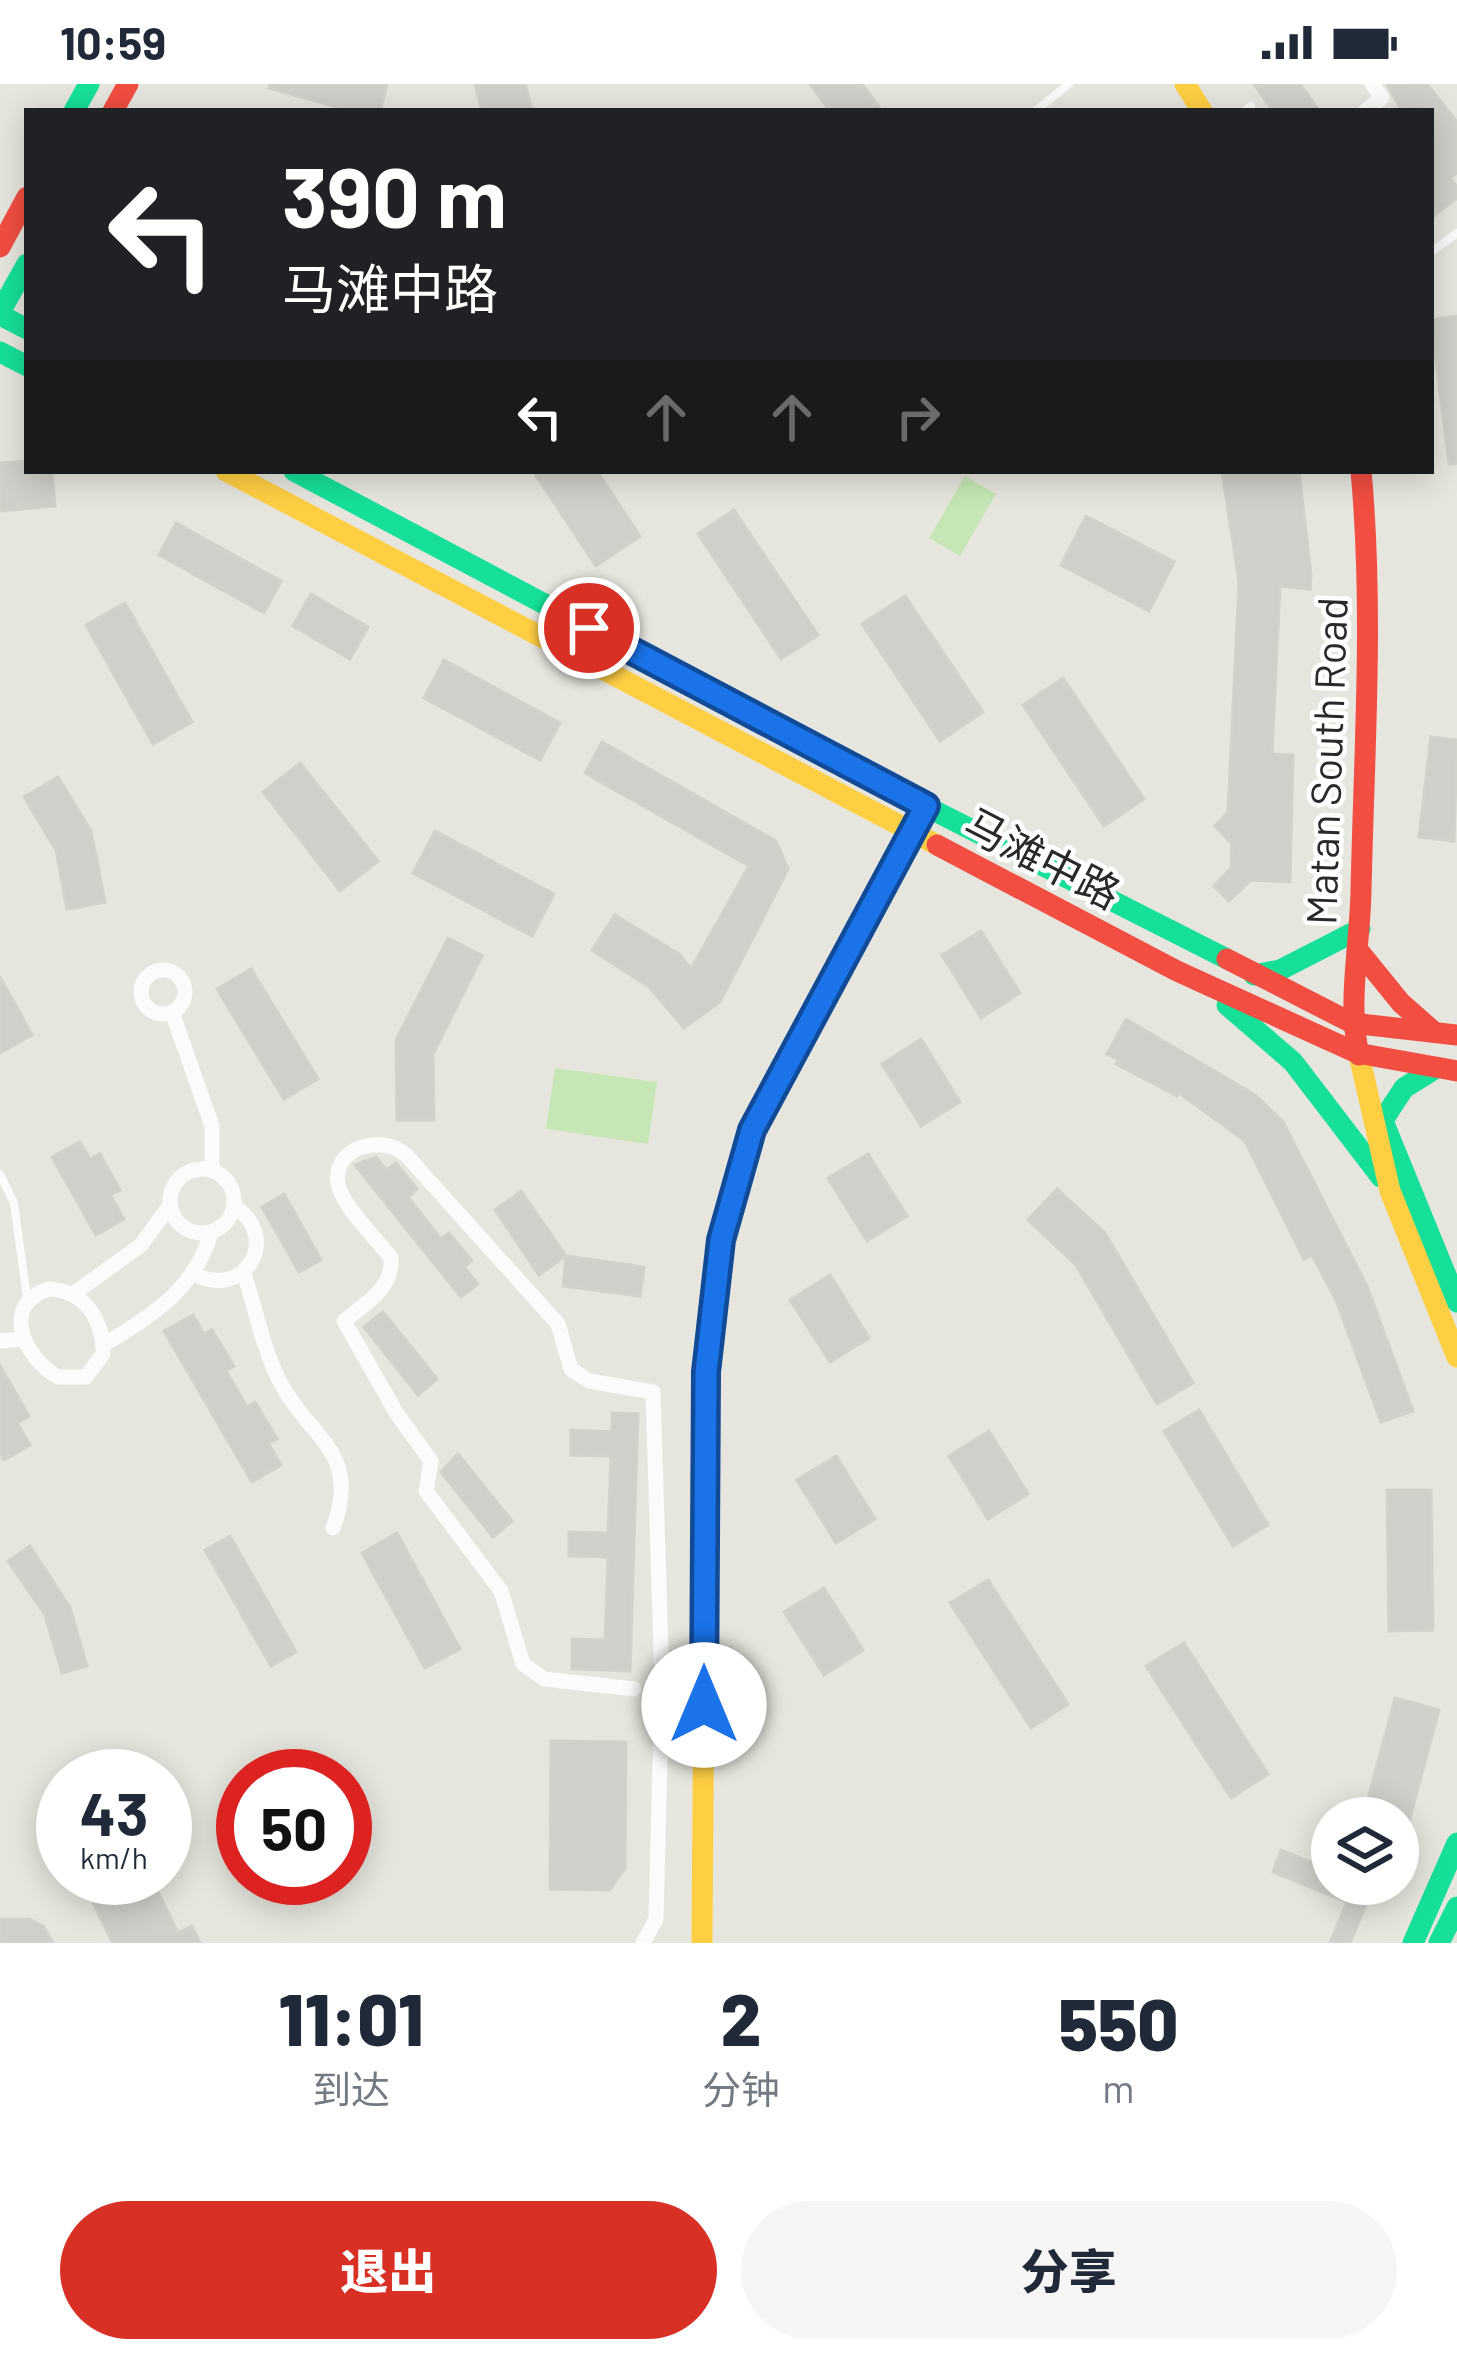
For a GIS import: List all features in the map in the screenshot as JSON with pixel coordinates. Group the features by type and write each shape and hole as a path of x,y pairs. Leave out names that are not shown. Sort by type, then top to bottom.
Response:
{"main road":[{"path":"0,247 24,203"},
{"path":"0,314 24,270"},
{"name":"马滩中路","path":"232,474 1177,971 1357,1053 1447,1069"},
{"name":"马滩中路","path":"300,474 926,806 1352,1023 1446,1034"},
{"name":"Matan South Road","path":"1360,474 1370,559 1359,939 1352,1023 1390,1191 1457,1357"},
{"path":"702,1943 706,1372 721,1240 752,1130 926,806"},
{"path":"1254,975 1280,970 1359,939 1401,1003 1446,1034"},
{"path":"1177,971 1247,1019 1287,1054 1330,1101 1390,1191"},
{"name":"Matan South Road","path":"1357,1053 1457,1302"},
{"path":"1383,1120 1396,1094 1415,1077 1447,1069"},
{"path":"1413,1943 1457,1843"},
{"path":"1438,1943 1457,1907"}],"street":[{"path":"1368,108 1382,98 1372,84"},
{"path":"172,1012 212,1126 212,1170"},
{"path":"634,1689 544,1679 523,1664 501,1591 426,1491 431,1461 397,1414 344,1321 385,1287 392,1268 391,1258 342,1195 339,1183 344,1160 362,1144 386,1142 406,1155 558,1324 571,1370 589,1381 653,1392 662,1684 656,1918 643,1943"},
{"path":"73,1294 141,1245 170,1205 173,1187 186,1173 212,1170 228,1181 235,1207 246,1215 258,1238 244,1274 219,1282 194,1274"},
{"path":"170,1205 184,1228 211,1233"},
{"path":"103,1345 171,1299 194,1274 211,1233 226,1224 235,1207"},
{"path":"244,1274 280,1382 330,1445 339,1465 343,1486 334,1528"},
{"path":"49,1289 73,1294 95,1315 103,1345 94,1371 67,1379 45,1370 22,1339 16,1322 27,1300 49,1289"},
{"path":"0,1341 22,1339"}],"lane":[{"path":"1039,108 1069,84"},
{"path":"0,1174 14,1203 27,1300"}],"green space":[{"path":"965,476 996,494 960,556 929,538"},
{"path":"555,1068 657,1082 648,1144 546,1129"}],"building":[{"path":"270,84 387,84 381,108 340,108 269,88"},
{"path":"475,84 525,84 531,108 481,108"},
{"path":"810,84 862,84 880,108 828,108"},
{"path":"1254,84 1300,84 1317,108 1271,108"},
{"path":"1387,84 1427,84 1457,122 1457,173 1450,178 1457,187 1457,198 1434,216 1434,108 1400,108"},
{"path":"1457,316 1457,463 1449,464 1434,320"},
{"path":"24,461 24,474 52,474 55,506 0,511 0,463"},
{"path":"535,474 599,474 640,536 596,566"},
{"path":"1222,474 1299,474 1310,589 1280,586 1272,754 1293,755 1290,882 1251,880 1229,901 1214,886 1231,868 1232,844 1215,826 1228,812 1239,582"},
{"path":"734,510 818,635 781,659 698,534"},
{"path":"1086,516 1174,562 1149,611 1061,565"},
{"path":"176,523 281,581 264,613 159,555"},
{"path":"311,594 368,627 350,659 293,626"},
{"path":"905,596 983,712 940,741 862,624"},
{"path":"125,603 192,722 153,744 86,625"},
{"path":"444,660 560,723 540,760 424,698"},
{"path":"1063,678 1144,799 1104,826 1023,705"},
{"path":"1431,737 1457,740 1454,841 1419,837"},
{"path":"602,742 776,841 788,869 720,1002 684,1028 649,987 592,950 615,915 679,954 691,969 749,866 585,773"},
{"path":"300,763 378,861 340,891 263,792"},
{"path":"58,777 91,831 105,902 67,909 56,850 24,797"},
{"path":"435,831 554,894 532,936 413,873"},
{"path":"981,931 1020,993 981,1018 942,955"},
{"path":"448,938 482,956 433,1054 434,1120 397,1120 396,1040"},
{"path":"251,969 318,1079 284,1099 217,989"},
{"path":"0,977 32,1035 0,1053"},
{"path":"1126,1019 1255,1095 1283,1122 1367,1286 1413,1411 1381,1422 1336,1300 1312,1255 1304,1259 1245,1141 1179,1093 1116,1064 1119,1060 1107,1054"},
{"path":"921,1039 960,1102 921,1126 882,1064"},
{"path":"80,1142 90,1159 100,1154 120,1190 110,1195 124,1219 96,1235 52,1157"},
{"path":"868,1154 907,1216 867,1241 828,1178"},
{"path":"376,1157 386,1170 396,1163 417,1189 408,1197 441,1239 449,1233 472,1261 464,1267 478,1284 461,1297 355,1165"},
{"path":"1057,1189 1105,1233 1193,1383 1157,1404 1076,1265 1028,1220"},
{"path":"521,1191 566,1256 539,1275 495,1210"},
{"path":"284,1194 321,1260 299,1272 262,1207"},
{"path":"566,1256 644,1267 640,1296 563,1286"},
{"path":"830,1275 869,1338 830,1362 790,1300"},
{"path":"383,1312 437,1379 418,1395 364,1327"},
{"path":"193,1315 204,1334 212,1330 234,1366 226,1371 247,1407 255,1402 277,1439 268,1443 281,1465 252,1482 164,1331"},
{"path":"0,1366 29,1416 17,1423 30,1445 4,1460 0,1453"},
{"path":"1199,1410 1268,1525 1233,1546 1164,1431"},
{"path":"612,1413 638,1414 630,1671 572,1669 572,1639 605,1640 608,1557 569,1556 569,1532 608,1533 611,1456 571,1455 571,1430 612,1432"},
{"path":"989,1431 1028,1494 988,1519 949,1456"},
{"path":"458,1454 512,1521 493,1537 441,1472"},
{"path":"836,1456 875,1519 836,1543 797,1480"},
{"path":"1387,1490 1431,1490 1433,1630 1389,1631"},
{"path":"397,1533 460,1649 425,1668 362,1553"},
{"path":"230,1536 296,1652 271,1666 205,1550"},
{"path":"30,1546 70,1608 87,1666 62,1673 45,1615 8,1561"},
{"path":"988,1580 1068,1704 1031,1728 950,1603"},
{"path":"824,1588 863,1650 824,1675 784,1612"},
{"path":"1184,1643 1268,1774 1231,1798 1146,1666"},
{"path":"1395,1698 1439,1710 1416,1797 1369,1797"},
{"path":"551,1741 626,1742 625,1868 610,1890 550,1889"},
{"path":"1281,1850 1311,1862 1311,1887 1273,1872"},
{"path":"94,1905 164,1905 178,1933 192,1926 200,1943 113,1943"},
{"path":"1346,1905 1366,1905 1350,1943 1330,1943"},
{"path":"0,1919 29,1919 43,1926 53,1943 0,1943"}],"traffic: fast":[{"path":"76,108 89,84"},
{"path":"0,312 24,269"},
{"path":"0,315 24,327"},
{"path":"0,352 24,364"},
{"path":"300,474 927,807 1227,959"},
{"path":"714,1303 721,1240 752,1130 920,822"},
{"path":"1254,975 1280,970 1360,929"},
{"path":"1227,1005 1293,1062 1381,1177"},
{"path":"1383,1120 1404,1088 1436,1068"},
{"path":"1385,1126 1457,1302"},
{"path":"1413,1943 1457,1843"},
{"path":"1439,1943 1457,1907"}],"traffic: slow":[{"path":"1185,84 1200,108"},
{"path":"232,474 937,845"},
{"path":"1359,1055 1390,1191 1457,1357"},
{"path":"702,1943 706,1372 714,1303"}],"traffic: jam":[{"path":"115,108 128,84"},
{"path":"0,247 24,203"},
{"path":"1359,1055 1354,994 1368,628 1361,474"},
{"path":"937,845 1177,971 1357,1053 1457,1071"},
{"path":"1358,950 1401,1003 1434,1032"},
{"path":"1227,959 1352,1023 1457,1035"}],"route":[{"path":"589,628 926,806 752,1130 721,1240 706,1372 704,1705"}]}
